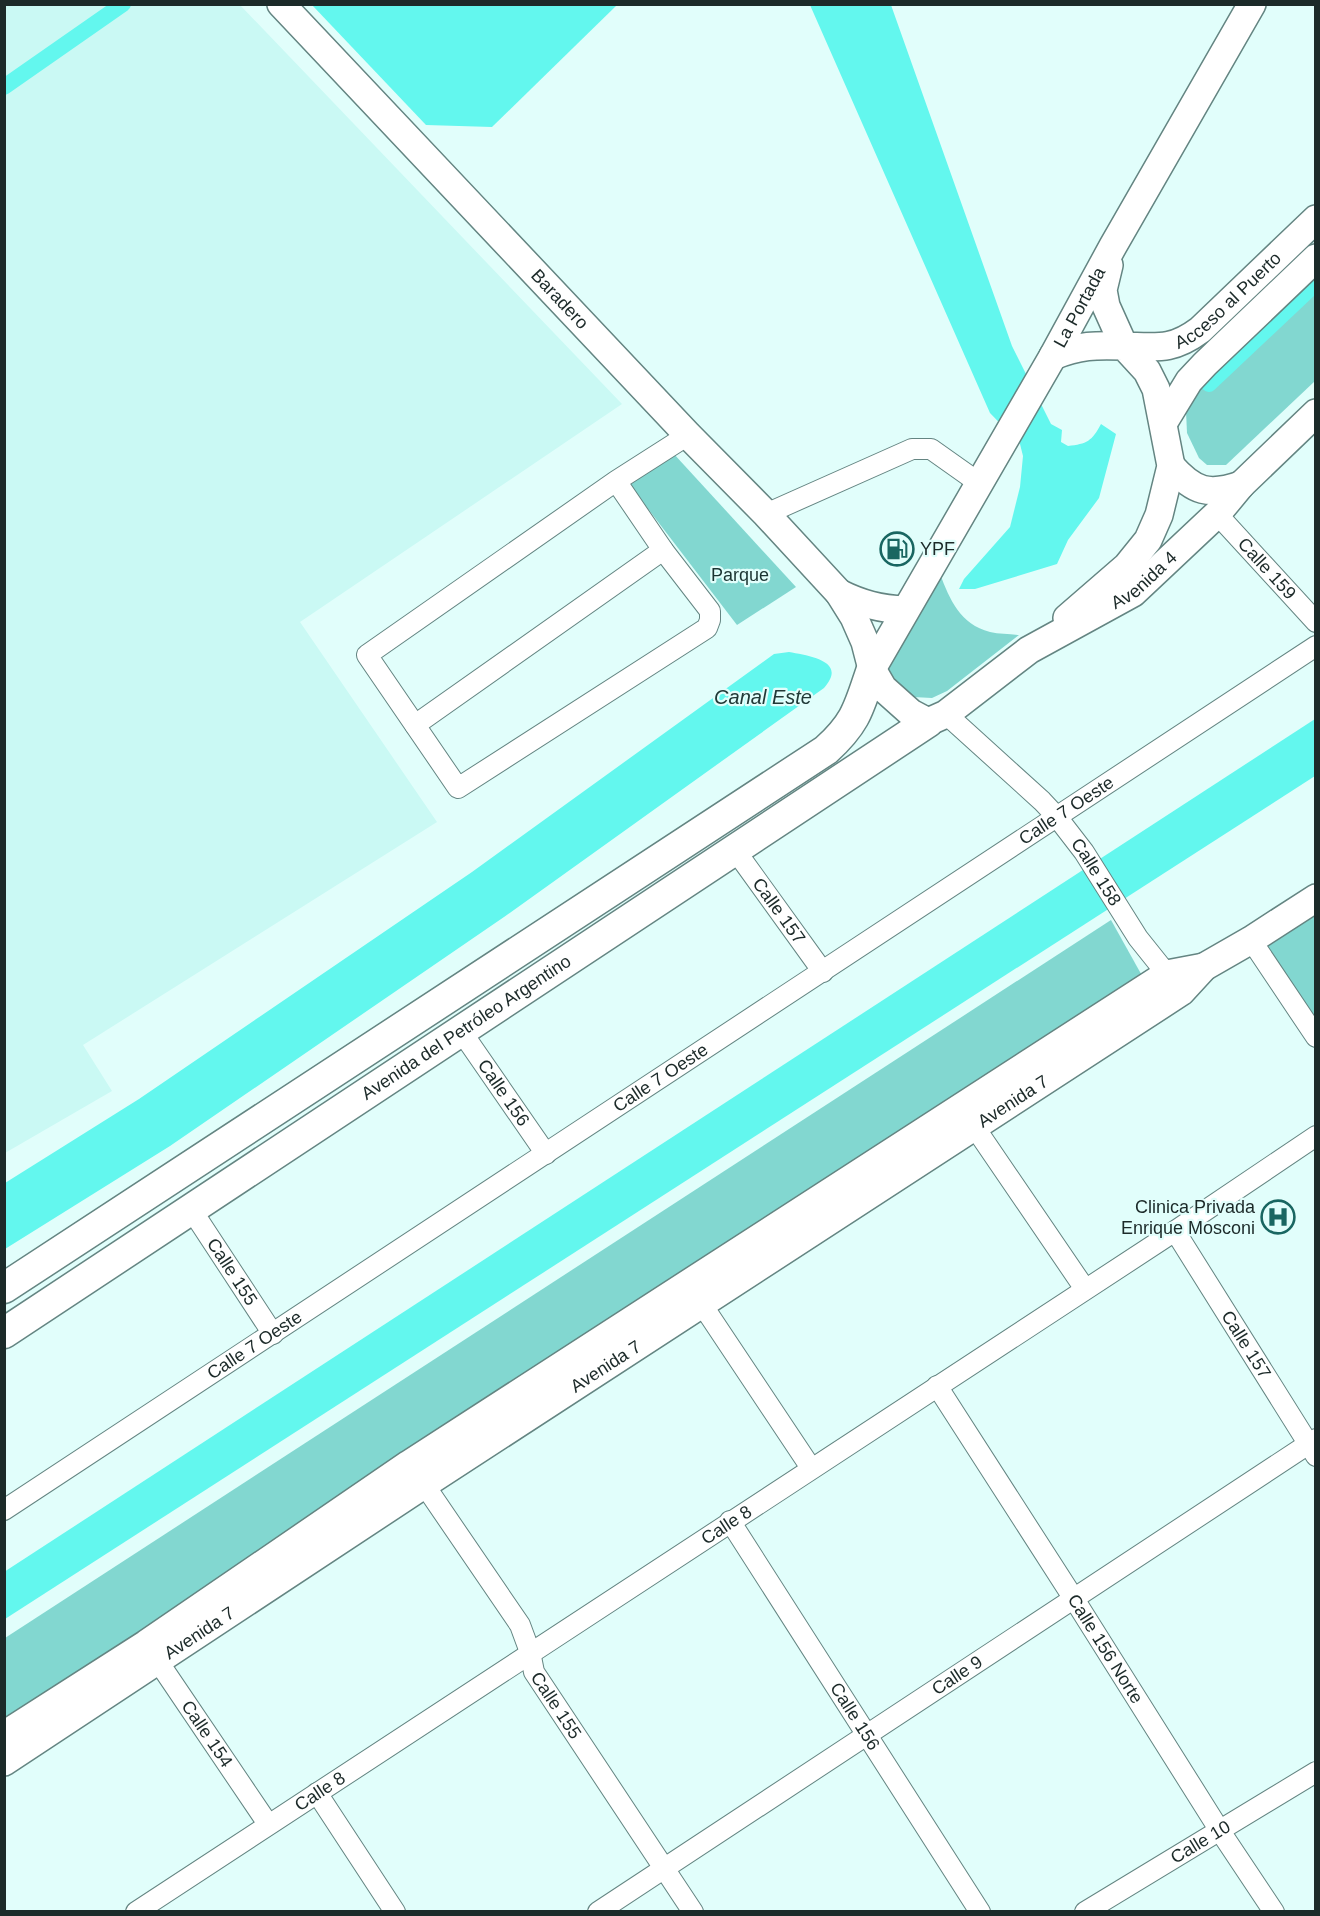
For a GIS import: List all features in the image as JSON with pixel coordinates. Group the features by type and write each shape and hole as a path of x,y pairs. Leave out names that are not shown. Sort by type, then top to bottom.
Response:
{"main road":[{"name":"Baradero","path":"281,4 839,593 854,617 865,642 872,669 883,688 894,700 911,713 937,718"},
{"name":"La Portada","path":"872,669 1053,356 1113,246 1252,4"},
{"name":"Acceso al Puerto","path":"1053,356 1083,346 1171,346 1185,341 1200,330 1316,219"},
{"path":"1029,650 1127,566 1148,540 1159,515 1171,466 1156,389 1148,371 1124,346 1106,306 1103,290 1113,246"},
{"name":"Acceso al Puerto","path":"1164,422 1189,381 1316,258"},
{"name":"Avenida 4","path":"937,718 1029,650 1133,593 1217,514 1241,484 1316,413"},
{"path":"1171,466 1184,481 1202,490 1222,491 1241,484"},
{"name":"Baradero","path":"839,593 860,603 882,609 905,610"},
{"name":"Avenida del Petróleo Argentino","path":"4,1288 826,750 852,722 872,669"},
{"name":"Avenida del Petróleo Argentino","path":"4,1333 937,718"},
{"name":"Avenida 7","path":"4,1762 152,1653 417,1474 1174,983 1251,940 1316,898"},
{"name":"Avenida 7","path":"4,1735 152,1653"}],"street":[{"path":"616,481 663,550 710,611 710,621 706,628 458,788 367,655 616,481 688,435"},
{"path":"766,514 912,449 932,449 979,483"},
{"name":"Calle 159","path":"1217,514 1316,622"},
{"path":"415,725 663,550"},
{"name":"Calle 7 Oeste","path":"4,1510 1316,646"},
{"name":"Calle 158","path":"937,718 1042,801 1057,817 1084,852 1138,938 1174,983"},
{"name":"Calle 157","path":"735,850 824,972"},
{"path":"1251,940 1316,1037"},
{"name":"Calle 156","path":"461,1031 546,1154"},
{"path":"969,1118 1085,1289"},
{"name":"Calle 8","path":"136,1911 1316,1136"},
{"name":"Calle 155","path":"191,1209 273,1334"},
{"name":"Calle 157","path":"1174,1231 1313,1446"},
{"path":"695,1294 811,1468"},
{"name":"Calle 156 Norte","path":"937,1386 1220,1831 1274,1911"},
{"name":"Calle 9","path":"598,1911 865,1734 1313,1446"},
{"name":"Calle 155","path":"417,1474 520,1625 530,1652 534,1672 693,1911"},
{"name":"Calle 156","path":"730,1521 980,1911"},
{"name":"Calle 154","path":"152,1653 268,1824"},
{"name":"Calle 10","path":"1085,1911 1316,1772"},
{"path":"317,1793 395,1911"}],"shaded area":[{"path":"5,4 240,5 622,404 300,622 437,822 83,1045 112,1091 5,1153"}],"green space":[{"path":"1315,276 1315,381 1226,465 1207,465 1199,458 1187,433 1186,411 1194,391"},
{"name":"Parque","path":"673,453 796,587 737,625 629,484"},
{"path":"940,574 957,610 971,623 990,632 1019,635 947,691 932,698 913,697 894,685 887,667"},
{"path":"1315,904 1315,1023 1261,940"},
{"path":"1111,920 1145,981 5,1723 5,1638"}],"water":[{"path":"312,5 617,5 492,127 426,125"},
{"path":"810,5 891,5 1012,346 1051,424 1062,430 1061,442 1068,446 1088,441 1101,424 1116,434 1099,498 1068,540 1057,564 975,589 959,589 964,579 1010,527 1020,487 1023,456 1020,444 990,413"},
{"name":"Canal Este","path":"789,652 816,658 829,666 832,672 824,688 504,917 170,1146 5,1249 5,1183 139,1099 472,872 774,654"},
{"path":"1315,719 1315,776 5,1619 4,1572"}],"waterway":[{"path":"4,87 123,4"},
{"path":"1209,384 1316,283"}],"place":[{"name":"YPF","path":"897,549"},
{"name":"Clinica Privada Enrique Mosconi","path":"1278,1217"}]}
